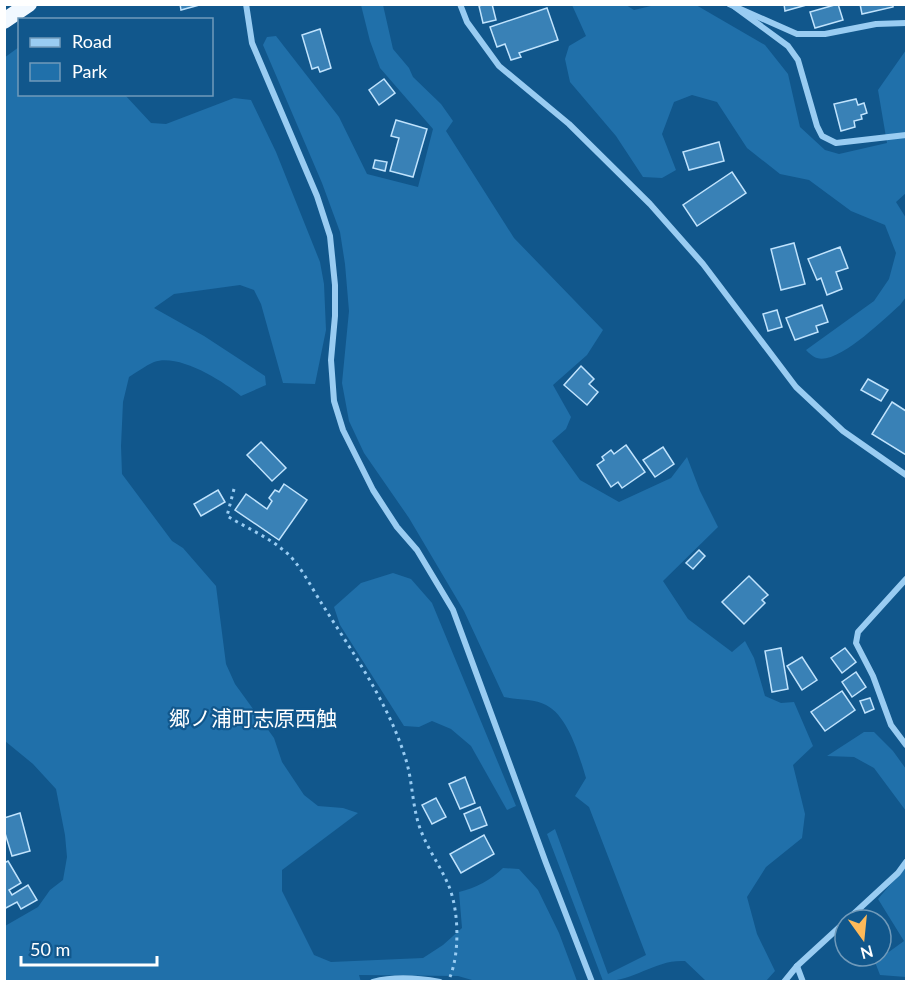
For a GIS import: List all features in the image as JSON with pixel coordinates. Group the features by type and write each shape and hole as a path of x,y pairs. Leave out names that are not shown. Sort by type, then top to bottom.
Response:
{"highway":[{"path":"4,21 29,4"}],"street":[{"path":"246,4 252,43 317,196 330,236 335,285 331,360 334,402 344,430 373,490 397,526 417,550 453,610 592,981"},
{"path":"460,4 467,22 498,66 569,124 650,204 703,264 796,387 843,431 906,475"},
{"path":"732,6 796,34 825,33 876,24 906,23"},
{"path":"732,6 788,46 798,60 822,136 836,143 906,135"},
{"path":"906,579 858,632 856,643 873,676 891,725 906,746"},
{"path":"860,908 898,873 906,862"},
{"path":"784,981 833,933"},
{"path":"797,966 803,981"},
{"path":"373,981 388,978 440,981"}],"path":[{"path":"234,489 227,516 284,550 304,575 362,668 395,728 407,762 421,831 449,886 455,917 457,947 455,965 449,981"}],"green space":[{"path":"361,5 383,5 393,49 409,68 413,77 441,104 453,121 446,131 514,238 603,330 587,355 553,385 571,417 566,429 552,441 580,480 619,502 671,478 687,457 700,491 718,527 663,581 688,619 732,652 745,641 754,658 765,696 781,703 794,702 813,746 793,765 805,814 802,838 766,867 747,897 757,934 775,971 766,981 706,981 685,961 674,961 625,978 603,981 547,834 555,829 608,974 646,955 589,807 575,796 586,778 572,737 561,718 546,705 504,697 464,611 409,518 364,453 349,421 342,383 349,311 340,232 322,183 263,45 267,37 276,36 339,117 367,174 418,187 433,129 380,68"},
{"path":"572,5 626,5 634,10 655,5 696,5 765,45 788,74 800,127 825,150 839,154 887,143 878,90 906,50 906,193 896,202 906,218 906,297 900,305 849,348 826,358 817,358 810,354 806,350 874,301 889,279 896,253 885,225 851,211 809,180 780,174 747,148 717,102 692,95 674,102 662,134 676,170 662,178 643,177 616,136 570,82 565,59 569,46 586,36"},
{"path":"18,48 18,96 126,96 151,123 166,124 234,98 251,100 276,152 320,262 324,284 326,330 315,384 283,383 261,304 254,290 240,285 174,294 154,308 204,336 265,376 266,385 241,396 211,376 187,365 164,360 154,362 129,377 123,402 121,446 122,474 172,541 183,548 216,586 226,664 235,684 274,738 282,762 304,795 318,806 343,808 358,813 282,870 282,891 314,955 331,962 423,958 443,945 462,928 459,892 483,883 503,868 519,869 538,890 559,933 577,981 479,982 458,976 359,975 361,982 5,981 5,926 38,907 50,890 63,880 67,857 56,789 33,764 5,741 4,58"},
{"path":"393,573 411,579 432,603 516,806 507,810 471,746 451,729 432,721 419,727 404,726 340,625 334,607 361,583"},
{"path":"864,732 874,732 893,751 906,769 906,811 874,768 854,757 827,756"},
{"path":"906,866 906,977 880,975 877,968 893,968 893,949 904,941 893,923 893,908 884,908 878,899"}],"building":[{"path":"180,4 203,4 181,10"},
{"path":"492,4 496,20 483,23 479,6"},
{"path":"784,4 810,4 785,11"},
{"path":"838,4 843,20 815,28 810,12"},
{"path":"860,4 893,4 893,7 862,14"},
{"path":"547,8 558,40 519,53 521,57 511,60 505,44 497,47 490,27"},
{"path":"320,29 331,68 320,72 318,67 312,69 302,35"},
{"path":"384,79 395,93 379,105 369,90"},
{"path":"856,99 858,105 864,103 867,113 861,115 862,119 854,121 855,127 841,131 834,104"},
{"path":"396,120 427,129 413,177 390,171 399,138 391,136"},
{"path":"719,142 724,161 689,170 683,152"},
{"path":"375,160 387,162 385,171 373,168"},
{"path":"732,172 746,193 697,226 683,205"},
{"path":"794,243 805,284 781,290 771,249"},
{"path":"840,247 848,268 836,272 842,289 827,295 821,278 817,280 808,259"},
{"path":"822,305 828,322 816,326 818,332 795,340 786,318"},
{"path":"777,310 782,327 768,331 763,314"},
{"path":"581,366 594,379 589,384 598,392 587,405 564,385"},
{"path":"868,379 888,390 881,401 861,390"},
{"path":"892,402 906,411 906,455 872,434"},
{"path":"261,442 286,468 272,481 247,455"},
{"path":"626,445 645,472 622,488 618,482 611,487 597,465 604,460 602,457 611,450 614,454"},
{"path":"663,447 674,464 655,477 643,460"},
{"path":"284,484 307,500 279,540 235,510 246,494 267,509 272,501 269,498 275,490 279,492"},
{"path":"218,490 225,502 201,516 194,504"},
{"path":"699,550 705,556 693,569 686,563"},
{"path":"749,576 768,595 762,600 765,603 744,624 722,602"},
{"path":"781,648 788,689 772,692 765,651"},
{"path":"845,648 856,662 842,673 831,658"},
{"path":"802,657 817,680 802,690 787,666"},
{"path":"856,672 866,687 852,697 842,682"},
{"path":"842,691 855,710 825,731 811,712"},
{"path":"870,698 874,709 865,713 860,701"},
{"path":"465,777 475,803 460,809 449,784"},
{"path":"436,798 446,817 432,824 422,805"},
{"path":"480,807 487,825 471,831 464,814"},
{"path":"20,813 30,851 12,856 4,830 4,818"},
{"path":"484,835 494,854 461,873 450,854"},
{"path":"8,861 21,883 9,890 12,895 28,885 37,900 21,909 17,902 4,909 4,863"}],"district":[{"name":"郷ノ浦町志原西触","path":"253,717"}]}
